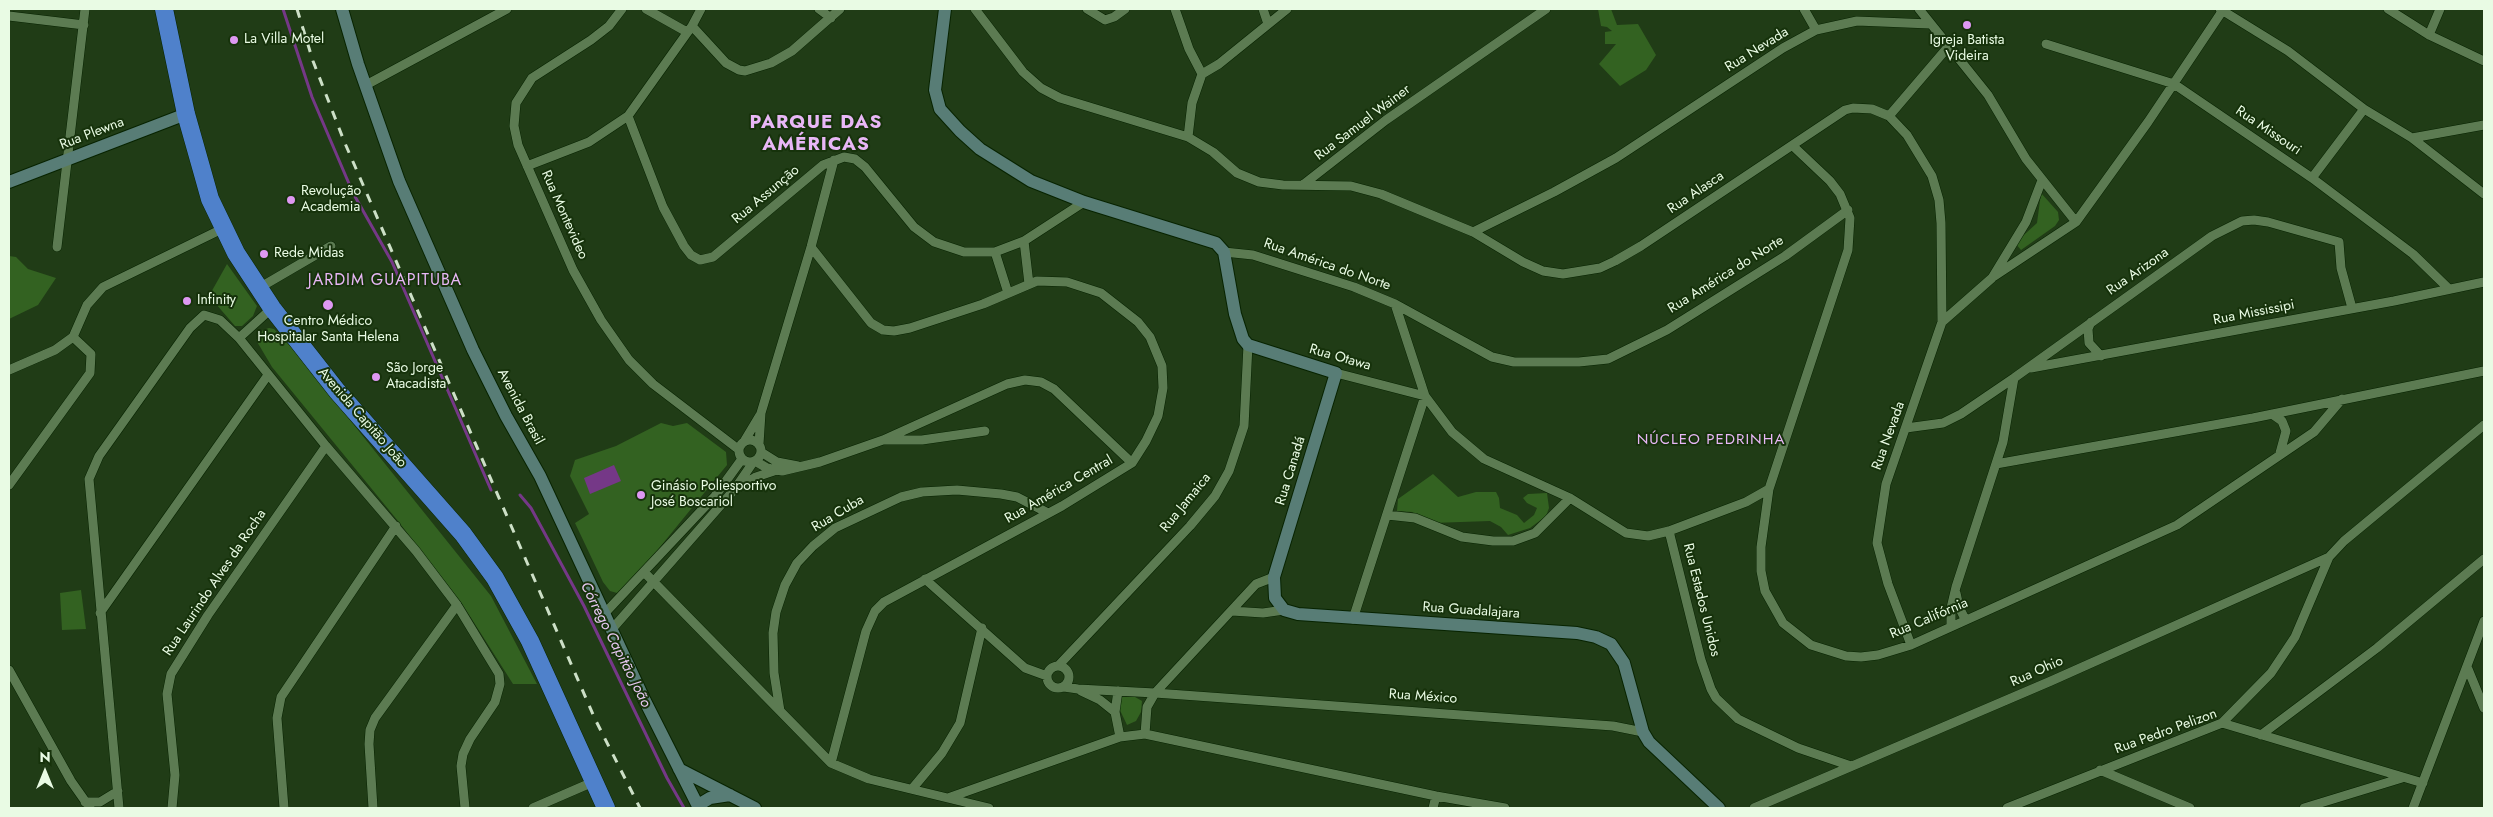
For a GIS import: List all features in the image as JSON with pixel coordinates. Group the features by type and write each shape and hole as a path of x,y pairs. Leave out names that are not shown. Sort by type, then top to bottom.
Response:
{"highway":[{"name":"Avenida Capitão João","path":"164,9 186,114 210,199 236,253 272,308 337,391 463,534 495,578 530,641 592,782 606,808"}],"street":[{"path":"58,246 66,159 86,9"},
{"name":"Avenida Brasil","path":"342,9 399,181 473,350 506,416 540,476 699,808"},
{"path":"366,84 507,9"},
{"name":"Rua Montevideo","path":"622,9 609,26 591,40 532,78 522,90 516,103 514,126 518,145 573,270 601,320 623,352 653,384 714,428 742,444"},
{"path":"527,166 589,142 628,116 701,9"},
{"path":"819,9 831,18"},
{"path":"652,10 689,29 726,63 745,71 771,63 792,52 840,9"},
{"path":"975,9 1023,72 1041,88 1084,106 1188,137 1203,146 1237,173 1248,178 1270,184 1304,184"},
{"path":"1087,9 1105,20 1114,17 1125,9"},
{"path":"1175,9 1202,74"},
{"path":"1263,9 1268,24"},
{"path":"1188,137 1192,103 1202,74 1218,64 1288,9"},
{"name":"Rua Samuel Wainer","path":"1304,184 1386,120 1546,9"},
{"path":"1804,9 1816,30"},
{"path":"1919,9 1988,95 2026,159 2076,222"},
{"path":"2388,9 2429,35 2484,61"},
{"path":"2429,35 2440,9"},
{"name":"Rua América do Norte","path":"948,10 935,90 940,109 980,149 1008,168 1031,181 1084,202 1210,240 1216,243 1224,252 1253,256 1309,272 1395,304 1492,357 1514,362 1551,364 1608,359 1641,344 1686,319 1785,256 1848,210"},
{"path":"1992,278 2076,222 2174,84 2221,10 2288,51 2364,109 2412,138 2484,194"},
{"path":"9,16 84,25"},
{"name":"Rua Nevada","path":"1473,232 1554,192 1616,158 1783,48 1816,30 1857,21 1930,24"},
{"name":"Rua Missouri","path":"2046,44 2174,84 2312,178 2413,254 2449,289"},
{"path":"1889,116 1948,47"},
{"name":"Rua Alasca","path":"1304,184 1351,186 1381,194 1473,232 1523,262 1543,271 1563,274 1600,268 1641,246 1793,146 1821,124 1845,110 1864,108 1889,116 1907,134 1932,176 1939,200 1942,223 1942,322"},
{"path":"2312,178 2364,109"},
{"name":"Rua Plewna","path":"9,182 186,114"},
{"name":"Rua Assunção","path":"628,116 663,207 684,246 691,255 700,260 713,257 823,165 834,160"},
{"path":"2412,138 2484,125"},
{"name":"Rua Califórnia","path":"1793,146 1830,181 1848,210 1850,227 1848,250 1769,489 1761,547 1761,570 1766,591 1783,623 1811,645 1846,656 1878,655 1911,645 2177,525 2280,453 2314,432 2342,399"},
{"path":"605,613 715,496 742,459 742,444 761,413 811,247 834,160 844,157 855,159 865,167 914,227 934,242 964,252 995,252 1024,240 1084,202"},
{"name":"Rua Nevada","path":"1911,645 1888,584 1877,543 1886,484 1942,322 1992,278 2026,222 2042,180"},
{"name":"Rua Arizona","path":"1906,428 1943,422 1961,414 2028,369 2091,322 2229,226 2254,220 2339,242 2341,268 2352,308"},
{"path":"9,370 55,350 73,337 87,305 103,287 224,228"},
{"path":"1024,240 1029,284"},
{"path":"259,288 330,246"},
{"name":"Rua América Central","path":"811,247 871,323 883,330 894,331 910,328 984,304 1029,284 1050,280 1067,282 1101,293 1138,322 1150,337 1162,366 1162,400 1158,416 1146,441 1132,463 1092,489 884,602 871,620 831,763"},
{"path":"995,252 1008,293"},
{"name":"Rua Jamaica","path":"1058,666 1190,526 1220,487 1229,471 1244,426 1248,345 1243,340 1235,314 1224,252"},
{"name":"Rua Mississipi","path":"2028,369 2484,282"},
{"name":"Rua Estados Unidos","path":"1395,304 1425,396 1452,432 1484,460 1570,498 1626,533 1648,536 1669,531 1701,660 1716,698 1738,719 1798,748 1851,766"},
{"path":"239,338 272,308"},
{"path":"119,808 89,492 92,468 190,328 204,315 220,320 239,338 326,446 396,526 457,605 499,674 500,684 495,702 470,739 463,754 465,808"},
{"path":"2091,322 2088,329 2089,343 2100,356"},
{"path":"9,486 90,373 91,354 73,337"},
{"name":"Rua Otawa","path":"1248,345 1336,373 1425,396"},
{"path":"1996,464 2272,414 2484,371"},
{"name":"Rua Canadá","path":"1284,610 1274,592 1274,577 1336,373"},
{"path":"100,613 268,375"},
{"path":"1952,625 1951,608 1956,587 2004,442 2014,378"},
{"path":"734,490 756,477 775,471 789,471 882,440 1007,384 1033,380 1054,389 1132,463"},
{"path":"1353,618 1425,396"},
{"path":"612,628 734,490 754,461 760,448 761,413"},
{"path":"2272,414 2282,421 2286,431 2280,453"},
{"path":"2222,723 2271,673 2295,637 2329,557 2344,541 2484,425"},
{"path":"882,440 922,440 985,431"},
{"path":"742,444 753,440 777,462 804,466"},
{"name":"Rua Laurindo Alves da Rocha","path":"172,808 175,775 167,694 171,674 208,615 326,446"},
{"path":"742,459 747,462 754,461 775,471"},
{"path":"1669,531 1746,502 1769,489"},
{"name":"Rua Cuba","path":"780,711 774,663 773,633 776,612 785,586 797,563 812,546 835,528 901,497 922,492 957,490 1001,494 1017,497 1048,513"},
{"path":"1387,515 1415,518 1462,537 1493,541 1513,541 1535,533 1570,498"},
{"path":"284,808 277,718 281,697 330,627 396,526"},
{"name":"Rua Ohio","path":"1754,808 2051,681 2329,557"},
{"path":"2261,735 2377,648 2484,560"},
{"path":"644,572 831,763 869,779 988,808"},
{"path":"1145,734 1147,707 1155,693 1256,584 1266,578 1274,577"},
{"path":"925,579 1025,668 1047,676 1052,687 1064,687 1069,674 1071,652"},
{"path":"1956,587 1959,607 1965,619"},
{"path":"373,808 369,744 375,718 457,605"},
{"name":"Rua Guadalajara","path":"1232,611 1263,614 1284,610 1298,614 1577,633 1596,637 1611,644 1624,663 1643,732"},
{"path":"2413,808 2468,669 2484,621"},
{"path":"912,789 942,754 960,723 982,628"},
{"path":"1047,676 1051,669 1058,666 1092,690"},
{"path":"2468,669 2484,708"},
{"path":"9,670 88,805 100,802 118,791"},
{"name":"Rua México","path":"1064,687 1613,726 1643,732"},
{"path":"1078,689 1100,700 1115,712"},
{"path":"1118,691 1115,712 1120,737"},
{"name":"Rua Pedro Pelizon","path":"2007,808 2222,723 2423,783"},
{"path":"1643,732 1657,752 1719,808"},
{"path":"948,798 1120,737 1145,734 1436,796 1505,808"},
{"path":"679,769 755,808"},
{"path":"2100,770 2190,808"},
{"path":"2304,808 2402,778"},
{"path":"533,808 592,782"},
{"path":"699,808 710,798 730,795"},
{"path":"1433,808 1436,796"}],"green space":[{"path":"1598,9 1611,9 1617,25 1638,24 1656,55 1646,70 1620,86 1599,64 1616,44 1605,44 1605,32 1612,31 1607,27 1601,26"},
{"path":"2041,193 2058,212 2059,220 2055,226 2021,250 2015,243 2037,223"},
{"path":"9,256 16,257 28,269 56,278 38,305 9,319"},
{"path":"227,264 257,306 253,316 242,326 235,326 209,296"},
{"path":"274,329 293,349 491,596 537,684 513,684 461,602 398,521 272,367 256,340 263,330"},
{"name":"Ginásio Poliesportivo José Boscariol","path":"661,423 673,426 687,423 726,452 727,465 624,591 617,593 610,591 603,582 575,523 589,514 570,476 575,460 616,446"},
{"path":"1433,474 1458,497 1476,492 1496,492 1500,508 1517,515 1524,523 1534,515 1537,508 1527,503 1523,498 1528,494 1547,493 1549,508 1546,516 1530,528 1508,535 1501,527 1490,521 1432,523 1412,512 1397,511 1398,499"},
{"path":"81,590 86,629 62,630 60,593"},
{"path":"1121,697 1135,697 1142,701 1141,712 1136,721 1127,725 1118,706"}],"shaded area":[{"path":"614,465 621,481 590,494 584,478"}],"waterway":[{"name":"Córrego Capitão João","path":"283,9 312,97 353,193 392,262 491,490"},
{"name":"Córrego Capitão João","path":"520,495 531,508 584,606 667,778 684,808"}],"railway":[{"path":"297,9 313,61 344,141 595,719 640,808"}],"place":[{"name":"Igreja Batista Videira","path":"1967,25"},
{"name":"La Villa Motel","path":"234,40"},
{"name":"Revolução Academia","path":"291,200"},
{"name":"Rede Midas","path":"264,254"},
{"name":"Infinity","path":"187,301"},
{"name":"Centro Médico Hospitalar Santa Helena","path":"328,305"},
{"name":"São Jorge Atacadista","path":"376,377"},
{"name":"Ginásio Poliesportivo José Boscariol","path":"641,495"}],"district":[{"name":"PARQUE DAS AMÉRICAS","path":"816,134"},
{"name":"JARDIM GUAPITUBA","path":"385,281"},
{"name":"NÚCLEO PEDRINHA","path":"1711,440"}]}
